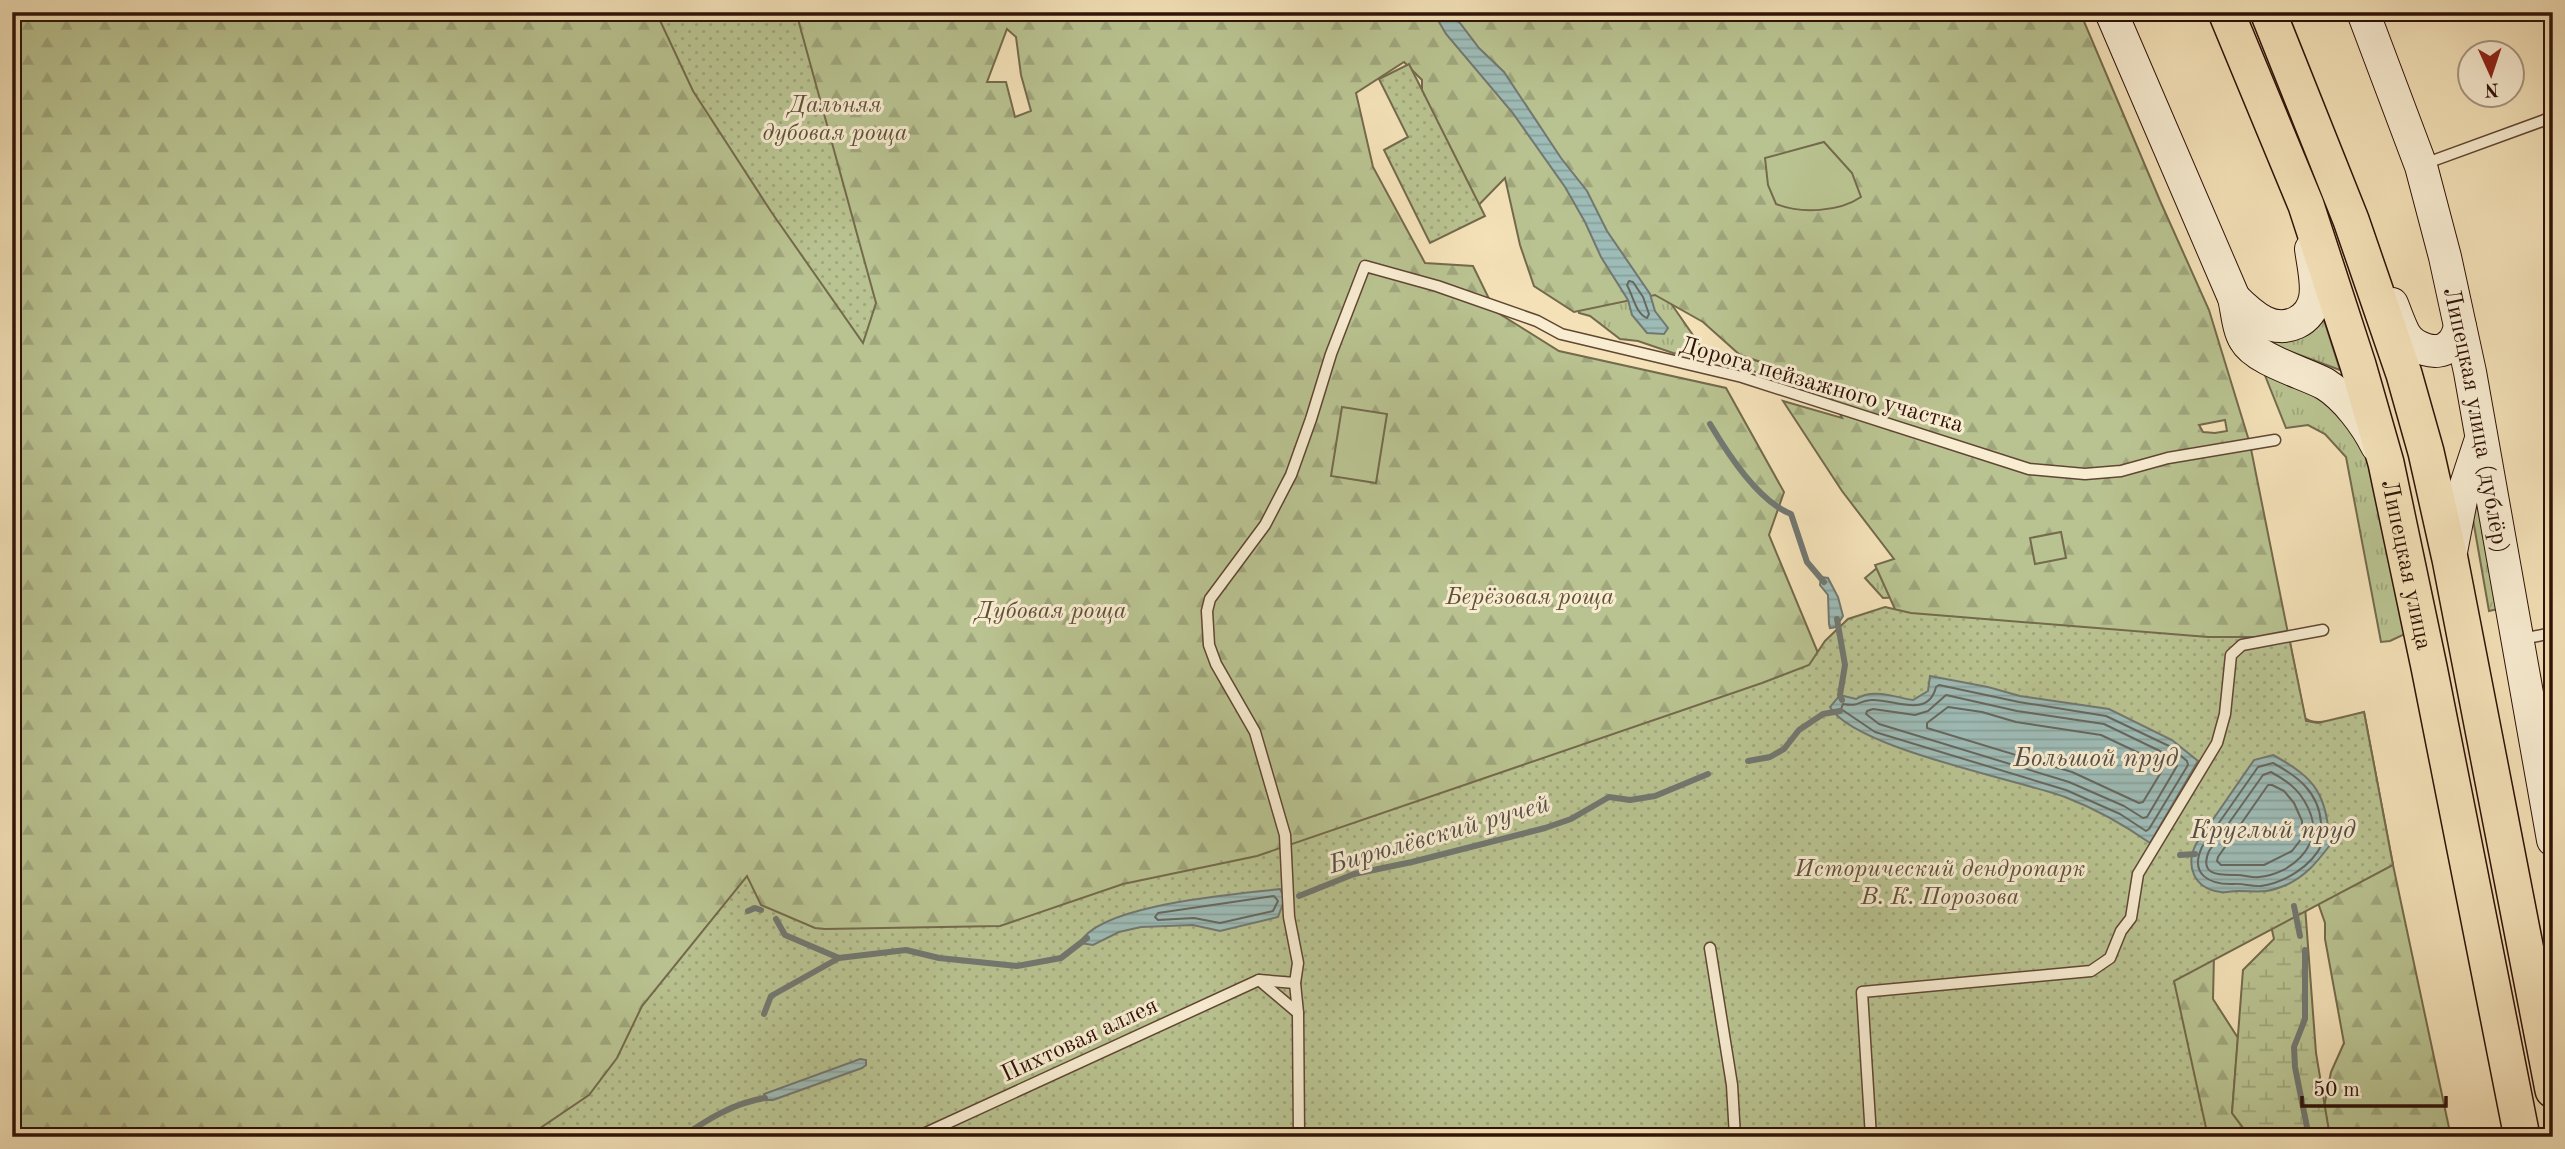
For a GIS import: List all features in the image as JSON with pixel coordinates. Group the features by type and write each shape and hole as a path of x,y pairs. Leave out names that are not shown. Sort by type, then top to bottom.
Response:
{"main road":[{"name":"Липецкая улица","path":"2226,12 2306,205 2358,365 2386,463 2435,694 2522,1137"},
{"name":"Липецкая улица","path":"2268,12 2351,220 2404,374 2426,452 2553,1090"}],"street":[{"path":"2111,12 2234,298 2244,340 2254,350 2337,393 2371,432 2386,463"},
{"name":"Липецкая улица (дублёр)","path":"2363,12 2421,166 2445,257 2452,339 2470,372 2516,640 2547,776 2553,840"},
{"path":"2234,298 2252,316 2267,324 2284,326 2301,322 2311,313 2316,295 2306,205"},
{"path":"2351,220 2372,256 2405,335 2423,349 2452,339"},
{"path":"2449,559 2461,500 2481,437"}],"lane":[{"path":"2421,166 2549,118 2553,136"},
{"name":"Дорога пейзажного участка","path":"1295,983 1298,963 1289,917 1285,835 1255,732 1216,664 1207,633 1210,599 1265,525 1291,475 1331,354 1365,266 1437,286 1537,321 1561,334 1742,377 2029,469 2085,474 2121,471 2168,458 2275,440"},
{"path":"1871,1137 1862,992 2091,971 2107,962 2121,931 2132,918 2138,874 2217,743 2225,714 2231,655 2242,645 2323,630"},
{"path":"2516,640 2553,632"},
{"path":"1710,948 1732,1085 1735,1137"},
{"path":"1259,980 1295,983 1298,1013 1299,1137"},
{"path":"1259,980 1298,1013"},
{"name":"Пихтовая аллея","path":"917,1137 1259,980"}],"green space":[{"path":"12,12 2080,12 2209,310 2250,444 2305,718 2325,722 2364,712 2393,865 2451,1137 2330,1137 2324,1107 2331,1072 2344,1043 2325,939 2325,923 2309,877 2214,955 2213,999 2238,1038 2232,1113 2250,1137 12,1137","holes":["1007,29 1016,37 1021,75 1031,111 1015,117 1006,82 987,82","1404,62 1422,80 1422,127 1465,219 1505,178 1520,245 1534,286 1574,312 1655,295 1703,322 1740,355 1824,383 1842,418 1783,401 1842,491 1894,559 1875,565 1904,629 1818,653 1769,535 1784,492 1726,388 1559,351 1495,311 1473,266 1425,263 1373,167 1356,93","2225,420 2227,431 2203,432 2199,425"]},
{"path":"656,12 796,12 876,303 863,343 772,213 693,91"},
{"path":"1409,64 1485,216 1430,243 1384,150 1408,137 1379,79"},
{"path":"1824,142 1852,173 1861,197 1842,206 1820,210 1797,209 1776,204 1768,185 1765,158"},
{"path":"1654,279 1704,351 1695,357 1638,341 1620,339 1590,316 1579,313 1578,303"},
{"path":"2324,320 2340,370 2260,340 2308,334"},
{"path":"1740,355 1824,383 1823,389 1795,384 1742,367 1741,361 1745,357"},
{"path":"2260,363 2325,397 2368,448 2405,634 2381,642 2346,457 2325,434 2308,425 2286,428"},
{"path":"1342,407 1387,414 1376,483 1331,476"},
{"path":"2471,508 2478,508 2502,608 2489,611"},
{"path":"2061,532 2066,558 2035,564 2030,538"},
{"path":"1877,568 1902,597 1883,598 1865,578"},
{"name":"Исторический дендропарк В. К. Порозова","path":"1885,607 1911,613 2208,637 2289,637 2306,721 2318,723 2364,712 2393,865 2174,981 2208,1137 527,1137 589,1095 617,1058 642,1006 747,876 761,905 815,928 1000,926 1123,884 1257,856 1762,683 1809,665 1825,641 1848,619"},
{"path":"2305,906 2316,1053 2330,1137 2250,1137 2232,1113 2243,970 2274,939 2269,917"}],"water":[{"path":"1446,15 1460,23 1479,48 1504,72 1561,158 1587,191 1607,231 1650,294 1655,311 1668,328 1664,334 1647,333 1632,315 1628,300 1601,257 1565,187 1512,112 1446,34 1439,22"},
{"path":"1821,577 1828,578 1838,597 1843,616 1836,627 1830,628 1828,595 1820,585"},
{"name":"Большой пруд","path":"1930,676 2020,696 2109,709 2172,740 2198,761 2150,843 2109,817 2065,797 1938,761 1870,736 1845,722 1830,707 1840,695 1856,699 1869,694 1891,695 1913,700 1928,691"},
{"name":"Круглый пруд","path":"2273,755 2300,772 2316,790 2326,813 2330,845 2305,873 2279,888 2262,891 2212,890 2194,875 2191,860 2196,844 2254,760"},
{"path":"1280,889 1285,898 1278,917 1220,931 1193,925 1141,927 1119,932 1093,945 1080,943 1092,930 1141,910 1204,898"},
{"path":"860,1059 866,1060 866,1065 862,1068 773,1100 766,1100 764,1094"}],"waterway":[{"path":"1710,424 1756,488 1779,508 1791,514 1807,562 1824,582"},
{"path":"1837,619 1845,665 1840,695 1842,700"},
{"name":"Бирюлёвский ручей","path":"1748,761 1770,757 1784,749 1799,730 1823,714 1840,711"},
{"name":"Бирюлёвский ручей","path":"1299,896 1354,874 1545,828 1571,819 1609,797 1630,800 1655,796 1708,774"},
{"name":"Бирюлёвский ручей","path":"2180,855 2195,854"},
{"name":"Бирюлёвский ручей","path":"2294,906 2300,936"},
{"name":"Бирюлёвский ручей","path":"748,911 755,908 761,910"},
{"name":"Бирюлёвский ручей","path":"776,919 785,935 839,958 906,950 939,958 1017,966 1061,958 1087,938"},
{"name":"Бирюлёвский ручей","path":"2305,950 2305,1019 2294,1047 2295,1067 2309,1137"},
{"path":"764,1014 771,996 839,958"},
{"path":"682,1137 722,1113 765,1098"}],"park label":[{"name":"Дальняя дубовая роща","path":"835,118"},
{"name":"Берёзовая роща","path":"1530,596"},
{"name":"Дубовая роща","path":"1051,610"}]}
